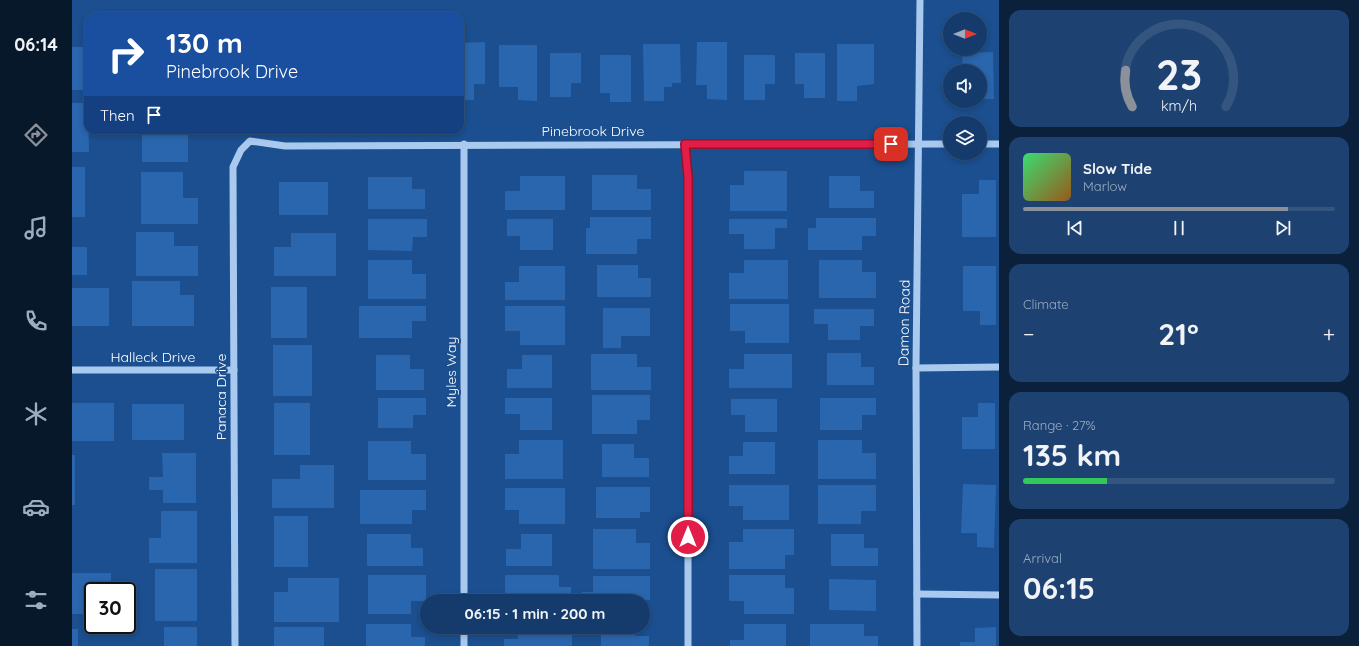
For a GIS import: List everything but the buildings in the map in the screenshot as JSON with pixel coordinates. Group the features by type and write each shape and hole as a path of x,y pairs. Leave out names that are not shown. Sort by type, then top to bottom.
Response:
{"street":[{"name":"Damon Road","path":"917,646 916,368 920,0"},
{"name":"Pinebrook Drive","path":"241,150 250,141 285,146 464,144 943,144"},
{"name":"Myles Way","path":"464,144 464,594"},
{"path":"685,144 688,177 688,646"},
{"path":"987,144 999,144"},
{"name":"Panaca Drive","path":"235,646 233,167 241,150"},
{"path":"916,368 999,368"},
{"name":"Halleck Drive","path":"72,370 234,370"},
{"path":"917,594 999,595"},
{"path":"464,634 464,646"}],"route":[{"path":"688,537 688,177 685,144 891,144"}]}
